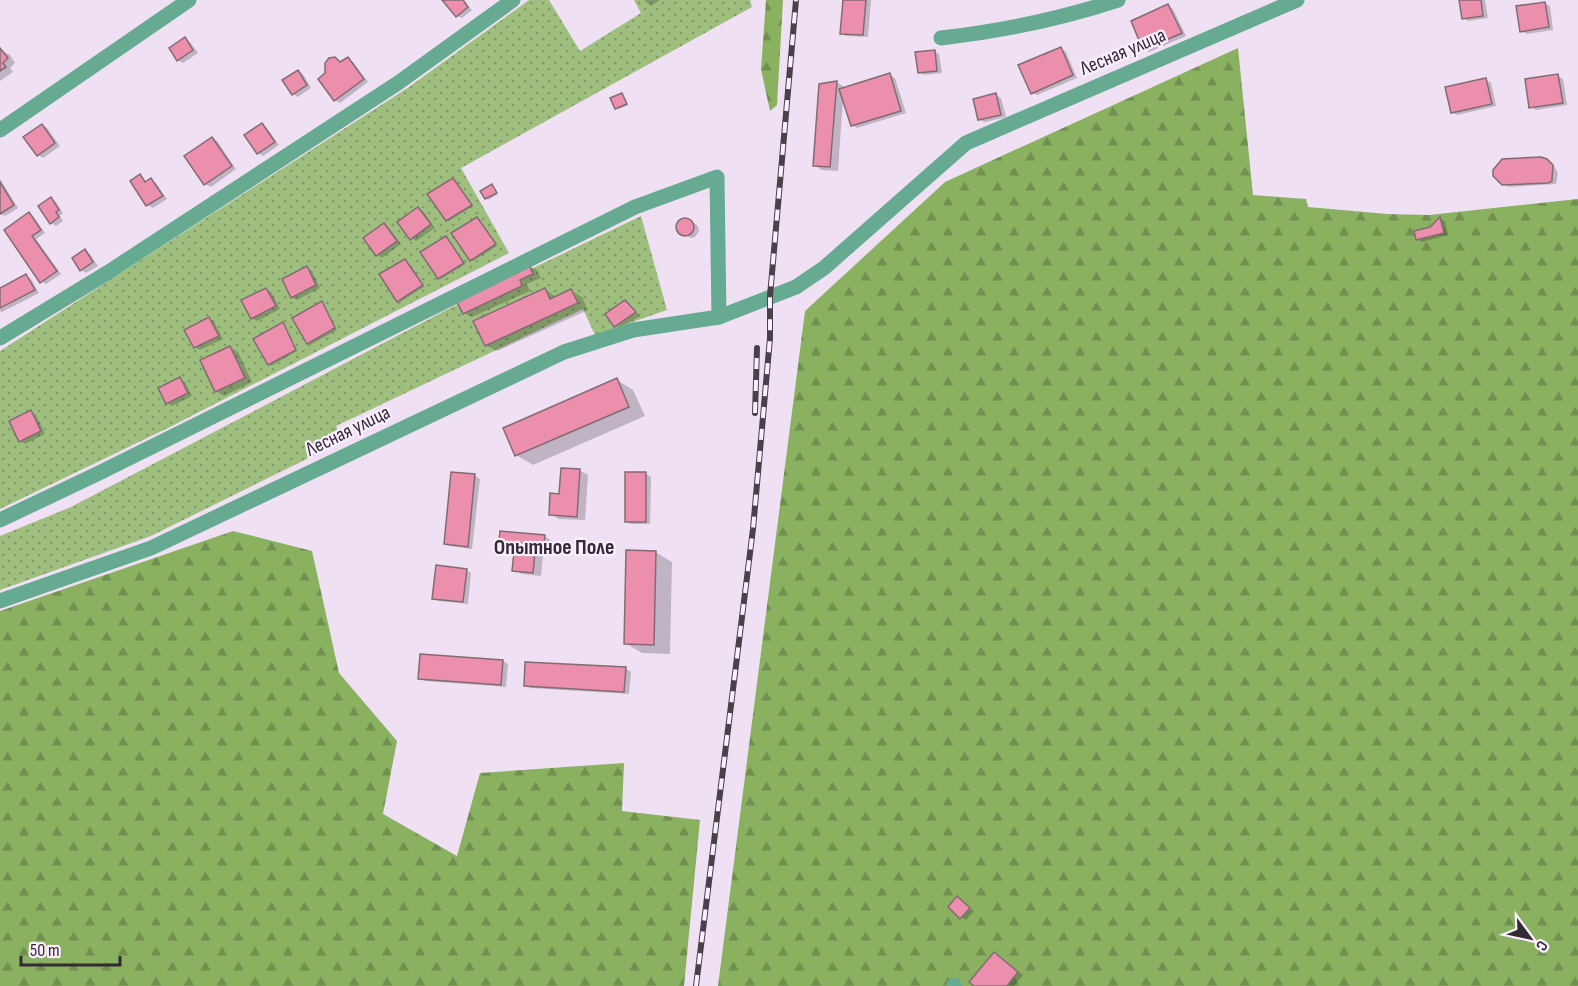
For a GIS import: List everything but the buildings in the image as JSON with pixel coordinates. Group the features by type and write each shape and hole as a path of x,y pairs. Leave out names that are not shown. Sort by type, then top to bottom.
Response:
{"street":[{"path":"0,130 189,0"},
{"path":"0,338 107,273 388,90 513,0"},
{"path":"941,38 995,32 1048,21 1118,0"},
{"name":"Лесная улица","path":"0,601 151,548 564,352 633,330 719,317 796,288 824,268 966,143 1297,0"},
{"path":"0,520 635,207 717,177 719,317"}],"green space":[{"path":"529,0 549,0 580,51 641,13 634,0 750,0 752,7 461,168 509,253 170,427 0,509 0,351 409,87"},
{"path":"766,0 783,0 777,105 770,111 761,69"},
{"path":"1238,48 1253,195 1306,199 1308,207 1429,215 1578,199 1578,986 718,986 805,311 945,182"},
{"path":"641,216 667,310 595,335 583,309 336,426 343,441 151,536 0,590 0,536 71,507 452,307"},
{"path":"233,531 312,551 339,673 397,741 383,814 457,856 480,773 624,763 622,811 700,820 684,986 0,986 0,611"}],"railway":[{"path":"696,986 753,529 770,338 770,296 796,0"},
{"path":"755,413 757,348"}],"district":[{"name":"Опытное Поле","path":"554,547"}]}
